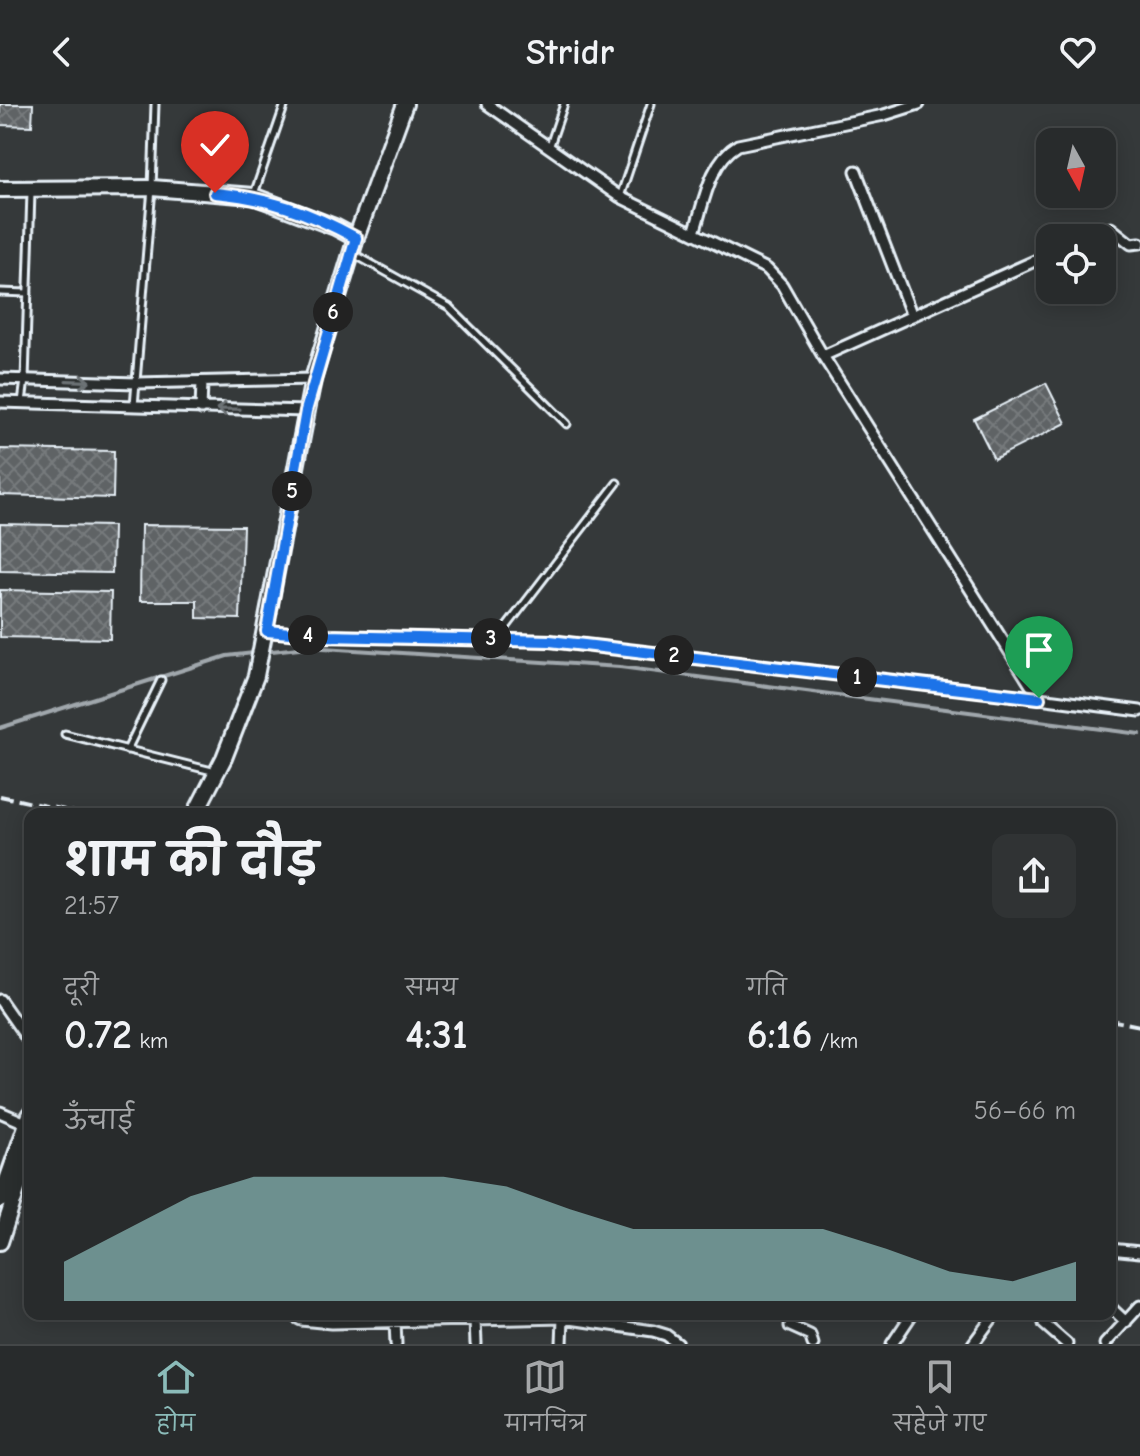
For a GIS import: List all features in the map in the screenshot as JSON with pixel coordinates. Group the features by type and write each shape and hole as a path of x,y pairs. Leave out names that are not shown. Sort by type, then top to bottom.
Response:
{"street":[{"path":"198,808 217,772 256,676 313,379 356,238 405,104"},
{"path":"487,104 620,197 767,269 782,285 823,356 1039,698"},
{"path":"694,233 716,167 724,154 738,145 884,115 919,104"},
{"path":"856,171 912,316"},
{"path":"0,189 152,188 253,196 307,215 356,238"},
{"path":"1116,232 1131,244 1140,243"},
{"path":"823,356 1036,260"},
{"path":"0,379 137,383 313,379"},
{"path":"201,409 202,382"},
{"path":"0,402 306,411"},
{"path":"266,635 498,638 592,645 1140,711"},
{"path":"0,1000 24,1034"},
{"path":"0,1112 24,1119"},
{"path":"0,1200 17,1189 24,1149"},
{"path":"0,1242 24,1167"},
{"path":"1116,1250 1140,1252"},
{"path":"1105,1344 1140,1306"},
{"path":"1116,1313 1126,1322"},
{"path":"301,1320 331,1323 475,1320 476,1344"},
{"path":"562,1344 565,1320"},
{"path":"588,1320 653,1331 666,1335 678,1344"},
{"path":"788,1320 790,1326 810,1335 813,1343 824,1344"},
{"path":"892,1344 908,1320"},
{"path":"973,1344 991,1320"},
{"path":"395,1322 396,1344"},
{"path":"1044,1324 1067,1344"}],"lane":[{"path":"134,406 152,188 155,104"},
{"path":"253,196 285,104"},
{"path":"549,148 564,104"},
{"path":"620,197 651,104"},
{"path":"22,403 31,190"},
{"path":"351,253 449,307 567,424"},
{"path":"0,292 28,293"},
{"path":"498,638 617,483"},
{"path":"127,750 161,680"},
{"path":"65,734 217,772"}],"building":[{"path":"0,104 33,104 32,126 0,125"},
{"path":"1046,383 1066,423 994,459 974,419"},
{"path":"0,449 114,451 113,498 0,495"},
{"path":"0,524 113,526 112,573 0,571"},
{"path":"141,525 243,526 240,619 197,618 197,601 140,601"},
{"path":"0,590 111,592 110,639 0,637"}],"waterway":[{"path":"0,728 227,656 308,647 620,667 1140,734"}],"railway":[{"path":"0,796 55,808"},
{"path":"1116,1021 1140,1026"}],"route":[{"path":"215,193 253,196 279,204 356,238 313,379 267,631 325,636 550,641 1039,698"}]}
